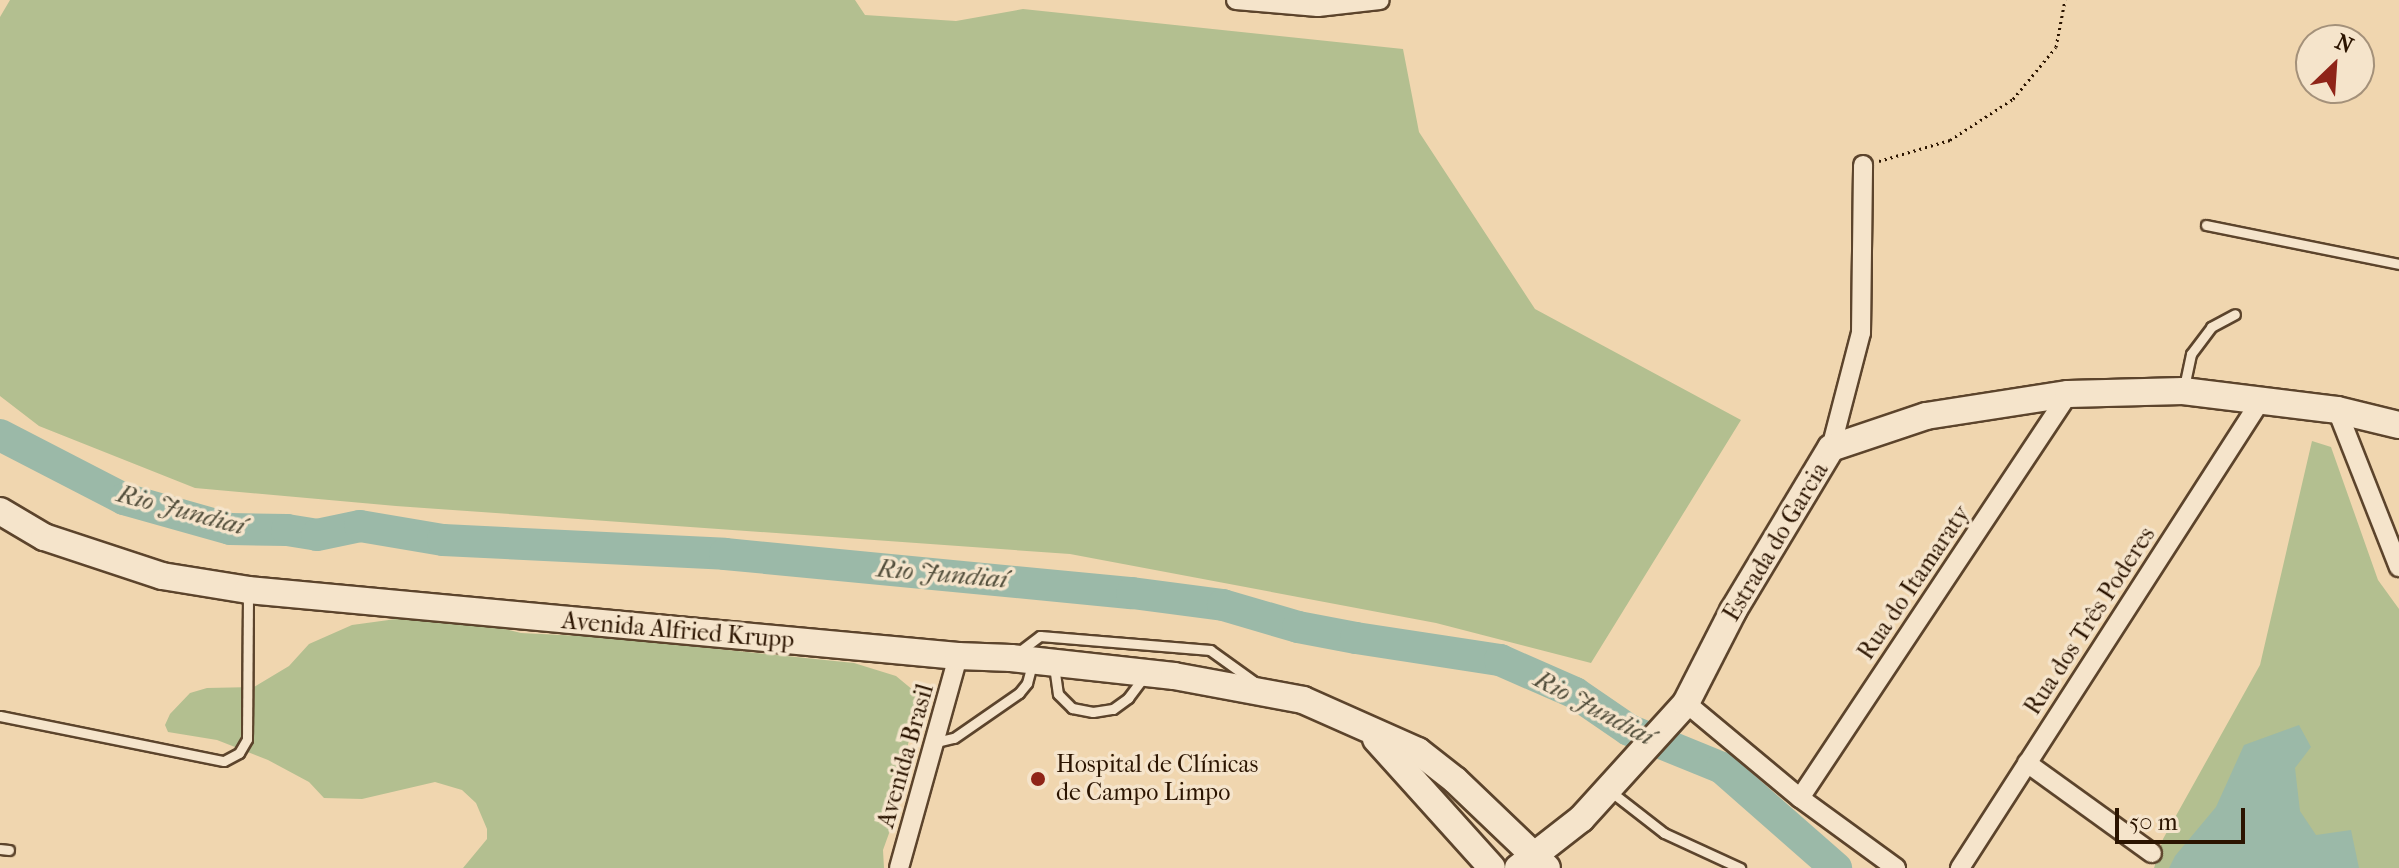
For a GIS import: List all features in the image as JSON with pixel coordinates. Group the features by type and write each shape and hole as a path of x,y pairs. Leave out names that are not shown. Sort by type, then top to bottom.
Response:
{"main road":[{"name":"Estrada do Garcia","path":"1533,864 1581,819 1686,703 1733,611 1831,448 1926,416 2068,394 2183,391 2337,410 2399,425"},
{"name":"Avenida Alfried Krupp","path":"0,511 44,537 162,576 248,590 958,656 1033,660 1147,673 1303,700 1418,751 1507,828 1533,864"},
{"path":"1362,725 1492,868"},
{"path":"1507,828 1532,829 1581,819"}],"street":[{"path":"1236,0 1318,7 1380,0"},
{"path":"1831,448 1861,333 1863,165"},
{"name":"Rua do Itamaraty","path":"1800,798 2068,394"},
{"name":"Rua dos Três Poderes","path":"1960,868 2261,400"},
{"path":"2337,410 2399,567"},
{"name":"Avenida Brasil","path":"899,868 958,656"},
{"path":"1686,703 1800,798 1896,868"},
{"path":"2027,763 2152,853"}],"lane":[{"path":"2206,225 2399,264"},
{"path":"2183,391 2191,354 2211,327 2235,314"},
{"path":"0,716 224,761 239,753 247,739 248,590"},
{"path":"936,742 954,738 1019,693 1027,683 1040,636 1210,650 1268,692"},
{"path":"1033,660 1072,708 1093,712 1113,709 1120,704 1147,673"},
{"path":"1617,781 1664,833 1740,868"}],"path":[{"path":"1863,165 1950,140 2013,99 2056,47 2065,0"}],"green space":[{"path":"10,0 855,0 865,15 956,21 1023,9 1403,49 1419,132 1535,309 1741,420 1591,663 1436,623 1070,554 396,506 195,488 39,426 0,396 0,17"},
{"path":"2312,441 2331,447 2378,580 2399,609 2399,868 2154,868 2163,839 2260,665"},
{"path":"440,613 521,633 602,637 854,663 896,676 925,700 908,744 906,786 883,850 884,868 463,868 487,839 487,829 476,803 462,790 435,782 362,799 324,798 309,782 268,760 217,740 168,732 165,725 170,714 190,693 207,688 254,687 289,666 309,644 352,625"}],"shaded area":[{"path":"2299,725 2311,747 2295,768 2300,811 2316,835 2351,830 2359,868 2169,868 2175,856 2216,807 2244,745"}],"waterway":[{"name":"Rio Jundiaí","path":"0,435 124,499 230,529 287,530 317,535 360,526 443,540 725,554 1132,593 1223,605 1298,627 1500,660 1575,693 1629,730 1722,768 1836,868"}],"place":[{"name":"Hospital de Clínicas de Campo Limpo","path":"1038,779"}]}
